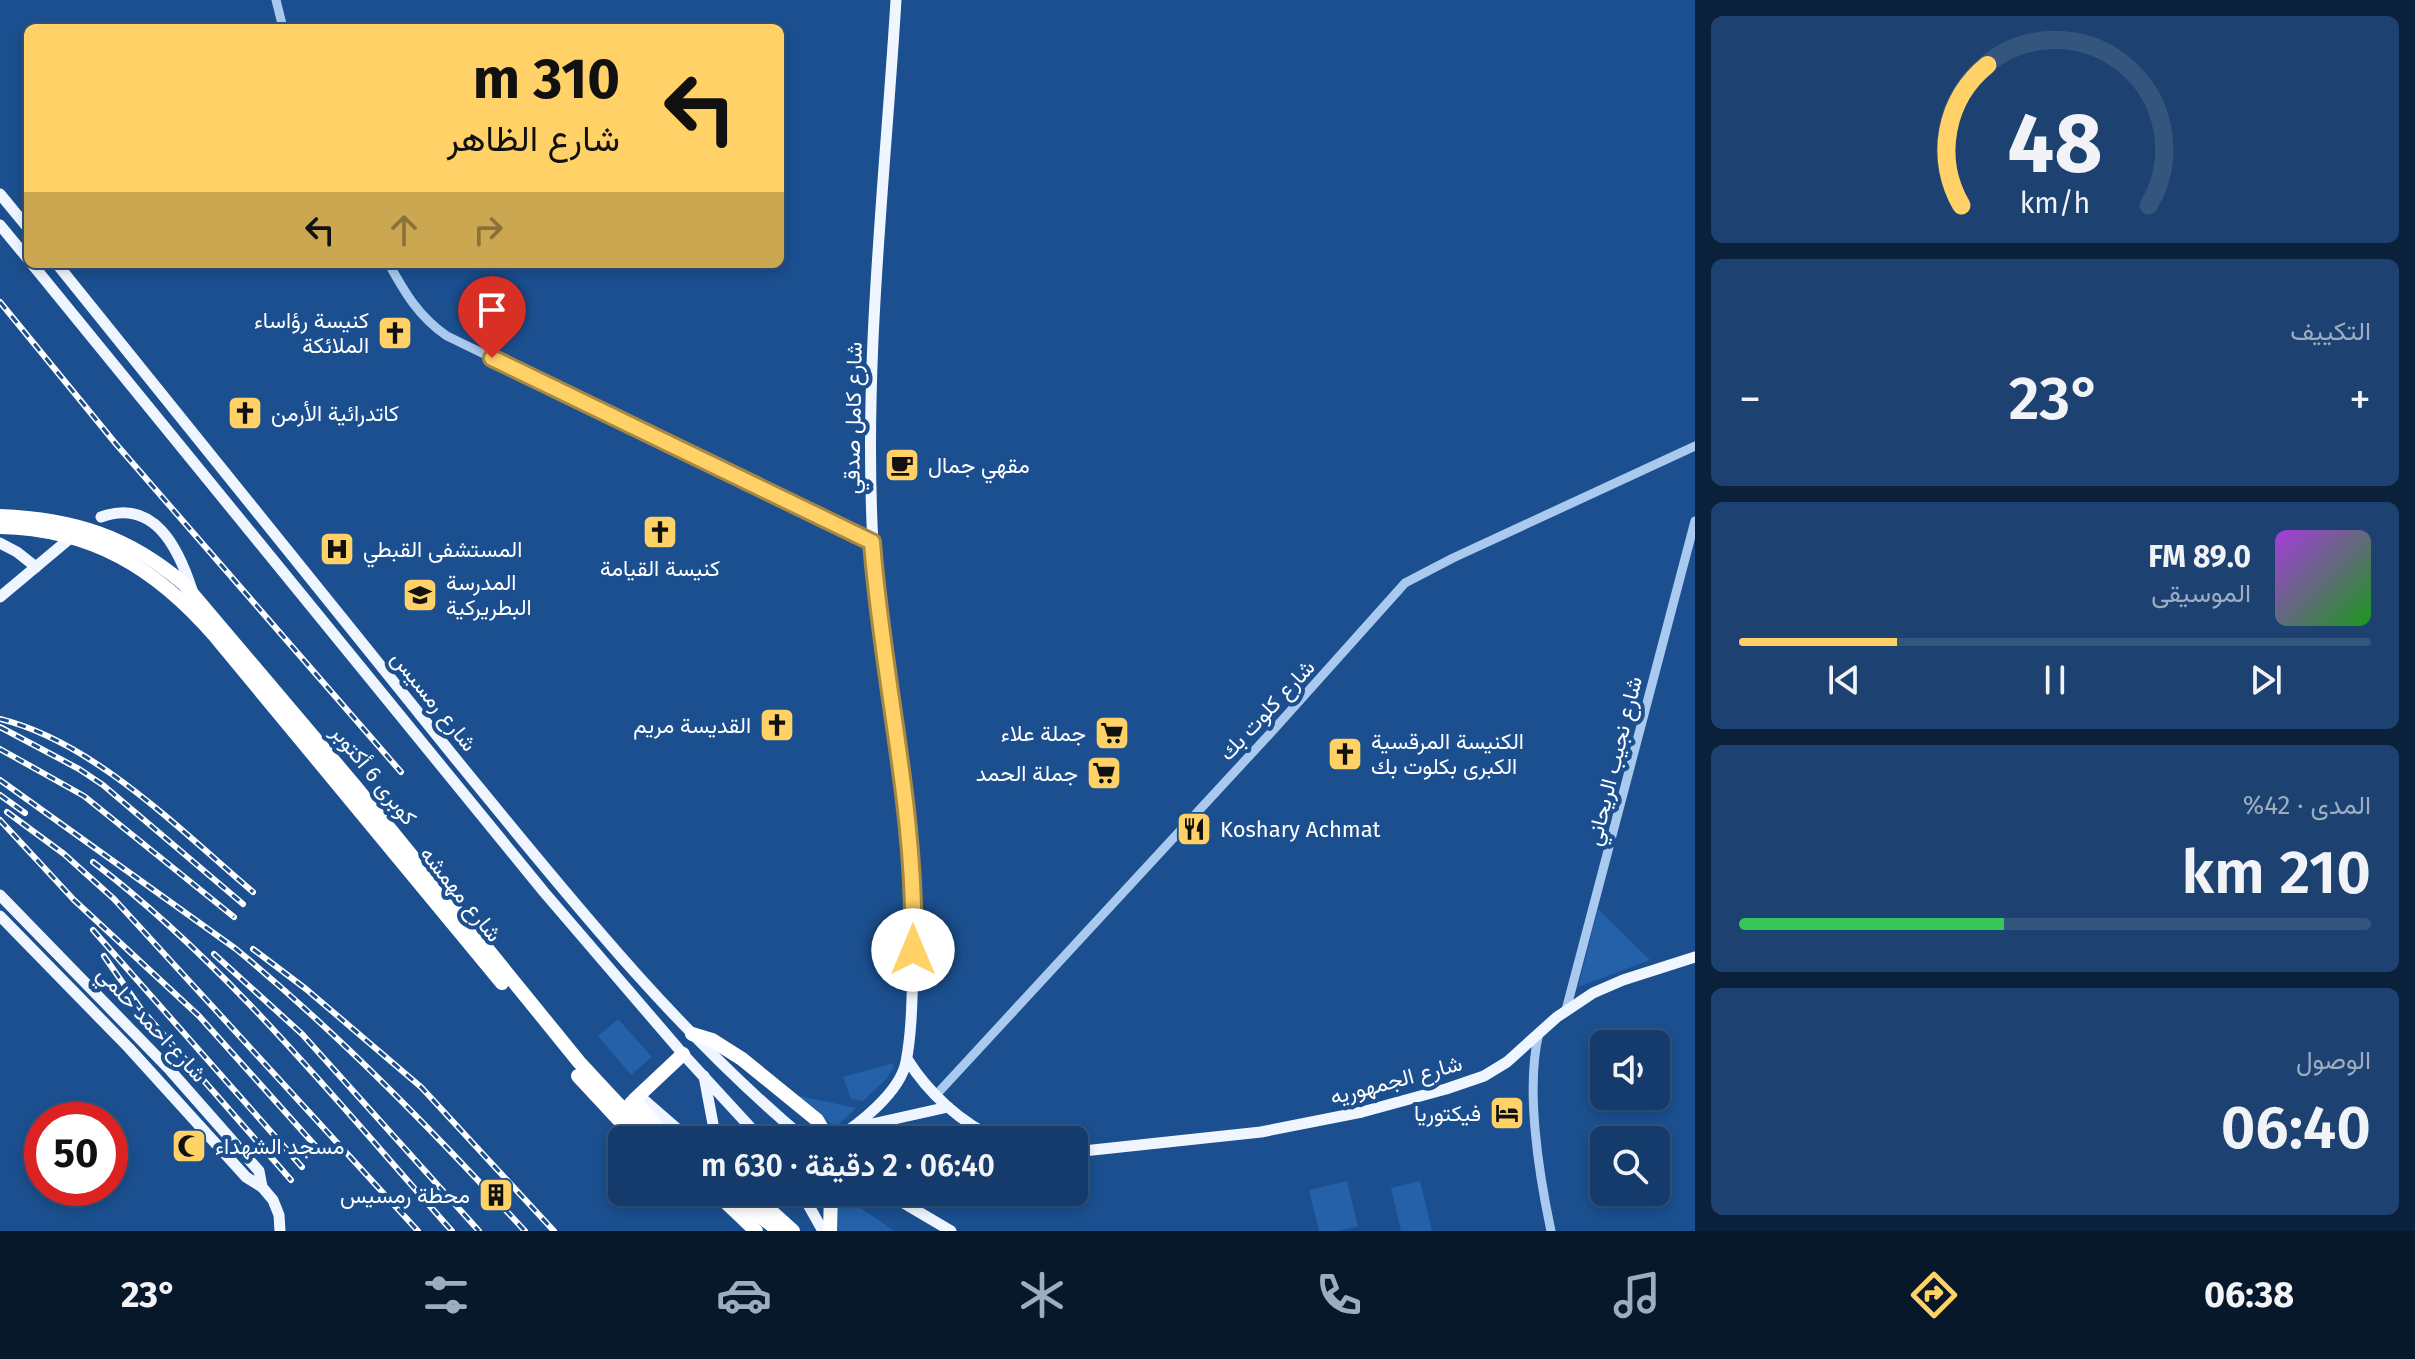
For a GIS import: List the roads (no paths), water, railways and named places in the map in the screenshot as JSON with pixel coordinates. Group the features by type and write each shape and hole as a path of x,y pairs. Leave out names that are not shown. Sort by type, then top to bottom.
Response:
{"highway":[{"path":"0,518 34,520 89,532 119,545 176,583 223,633 316,745 322,757"},
{"name":"كوبرى 6 أكتوبر","path":"0,518 50,519 97,532 152,560 184,584 355,786 579,1062 618,1104 648,1126"},
{"name":"كوبرى 6 أكتوبر","path":"0,527 55,533 99,546 140,567 177,595 215,636 573,1070 627,1126"},
{"path":"692,1034 712,1040 742,1059 821,1126"},
{"path":"655,1126 634,1100 683,1054"},
{"path":"730,1206 756,1231"},
{"path":"747,1206 779,1231"},
{"path":"765,1206 793,1231"},
{"path":"823,1229 828,1206"}],"main road":[{"name":"شارع كامل صدقي","path":"853,1126 894,1089 902,1075 907,1059 912,982 912,877 872,542 874,320 896,0"},
{"path":"0,194 24,223"},
{"path":"0,225 24,254"},
{"name":"شارع رمسيس","path":"35,268 320,614 425,747 683,1054 749,1126"},
{"name":"شارع رمسيس","path":"60,268 603,937 692,1034 790,1126"},
{"name":"شارع مهمشه","path":"101,517 127,512 143,517 161,530 179,555 202,613 563,1050 604,1097 618,1103 644,1100 674,1126"},
{"path":"0,597 68,540"},
{"path":"0,543 36,567"},
{"name":"شارع احمد حلمي","path":"0,895 170,1070 259,1171 262,1187 276,1205 280,1231"},
{"name":"شارع احمد حلمي","path":"0,916 251,1182 262,1187"},
{"name":"شارع الجمهوريه","path":"1088,1151 1232,1136 1295,1126 1385,1106 1484,1076 1507,1062 1566,1010 1608,986 1695,957"},
{"path":"907,1059 936,1095 972,1126"},
{"path":"158,1080 170,1070"},
{"path":"704,1076 713,1126"},
{"path":"863,1126 948,1107"},
{"path":"749,1206 766,1231"},
{"path":"813,1206 823,1229"},
{"path":"909,1206 951,1231"}],"street":[{"path":"276,0 282,24"},
{"path":"391,268 412,305 426,321 447,336 872,542"},
{"name":"شارع كلوت بك","path":"936,1095 1282,721 1405,583 1695,446"},
{"path":"1680,453 1695,452"},
{"name":"شارع نجيب الريحاني","path":"1566,1010 1695,521"},
{"path":"1539,1033 1534,1065 1536,1150 1551,1231"}],"railway":[{"path":"0,302 116,444 401,772"},
{"path":"0,719 35,730 102,767 166,816 253,892"},
{"path":"0,727 103,785 243,904"},
{"path":"0,749 84,796 234,917"},
{"path":"0,780 236,949 275,982 385,1085 525,1231"},
{"path":"0,795 25,813"},
{"path":"7,812 64,854 114,899 418,1231"},
{"path":"0,820 74,900 199,1016 320,1151"},
{"path":"93,862 143,902 236,991 324,1085 452,1231"},
{"path":"93,930 302,1167"},
{"path":"253,949 306,989 421,1087 554,1231"},
{"path":"214,954 302,1034 479,1231"},
{"path":"104,956 141,1009 291,1180"}],"place":[{"name":"كنيسة رؤاساء الملائكة","path":"395,333"},
{"name":"كاتدرائية الأرمن","path":"245,413"},
{"name":"مقهي جمال","path":"902,465"},
{"name":"كنيسة القيامة","path":"660,532"},
{"name":"المستشفى القبطي","path":"337,549"},
{"name":"المدرسة البطريركية","path":"420,595"},
{"name":"القديسة مريم","path":"777,725"},
{"name":"جملة علاء","path":"1112,733"},
{"name":"الكنيسة المرقسية الكبرى بكلوت بك","path":"1345,754"},
{"name":"جملة الحمد","path":"1104,773"},
{"name":"Koshary Achmat","path":"1194,829"},
{"name":"فيكتوريا","path":"1507,1113"},
{"name":"مسجد الشهداء","path":"189,1146"},
{"name":"محطة رمسيس","path":"496,1195"}]}
